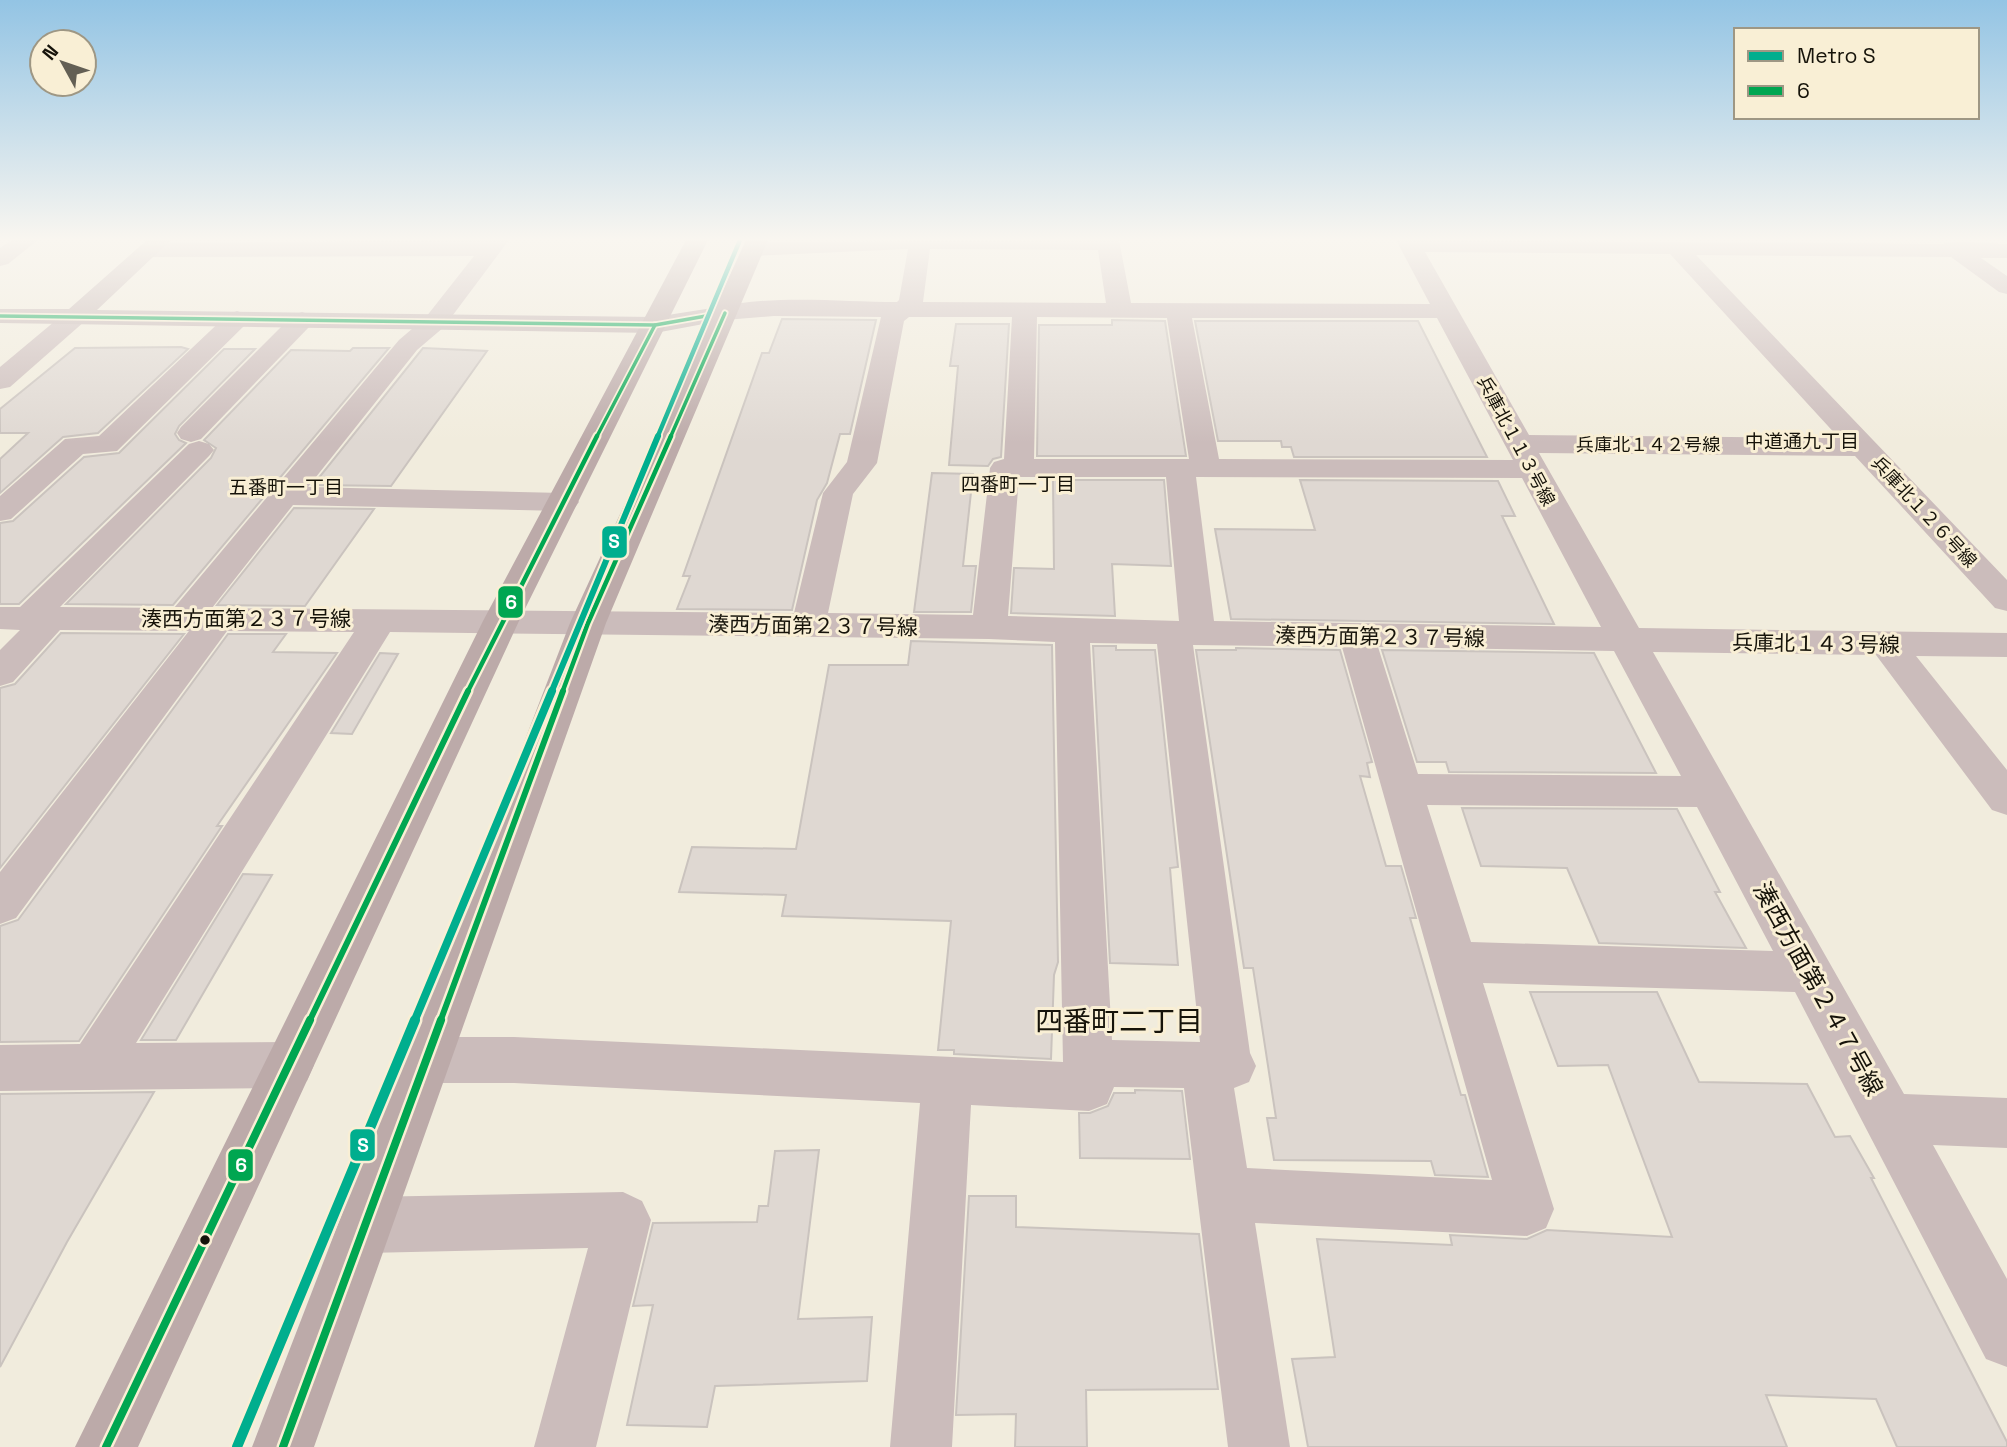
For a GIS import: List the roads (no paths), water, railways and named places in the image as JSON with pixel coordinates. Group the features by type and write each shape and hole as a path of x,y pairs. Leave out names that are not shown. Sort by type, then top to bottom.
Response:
{"main road":[{"path":"106,1447 501,621 664,308"},
{"path":"283,1447 588,623 727,308"}],"street":[{"path":"0,381 85,308"},
{"path":"0,905 285,496 408,345 435,322 446,308"},
{"path":"808,626 838,493 862,463 892,319 905,308"},
{"name":"兵庫北１１３号線","path":"1444,308 1626,641"},
{"name":"兵庫北１２６号線","path":"1732,308 2007,600"},
{"path":"0,316 655,325 725,313 774,310 1446,311"},
{"path":"989,627 1004,468 1019,468 1025,310"},
{"path":"1178,311 1193,468 1186,633 1228,1067 1222,1194 1259,1447"},
{"path":"0,512 75,445 107,445 237,319"},
{"path":"0,673 27,618 195,442 302,320"},
{"name":"兵庫北１４２号線","path":"1019,468 1193,468 1863,447"},
{"path":"285,496 563,502"},
{"name":"湊西方面第２３７号線","path":"27,618 989,627 1072,631 1626,641"},
{"path":"93,1068 380,620"},
{"path":"427,1060 514,1060 1089,1087 1072,631"},
{"path":"1222,1194 1527,1209 1357,637"},
{"name":"兵庫北１４３号線","path":"1626,641 2007,645"},
{"name":"湊西方面第２４７号線","path":"1626,641 1890,1118 2007,1338"},
{"path":"1888,645 2007,799"},
{"path":"1402,789 1709,792"},
{"path":"1454,962 1809,972"},
{"path":"1088,1063 1228,1067"},
{"path":"0,1068 289,1065"},
{"path":"921,1447 947,1080"},
{"path":"1890,1118 2007,1123"},
{"path":"367,1225 623,1220 565,1447"}],"metro line":[{"name":"S","path":"237,1447 712,308"}],"district":[{"name":"中道通九丁目","path":"1802,441"},
{"name":"四番町一丁目","path":"1018,484"},
{"name":"五番町一丁目","path":"286,487"},
{"name":"四番町二丁目","path":"1119,1021"}]}
